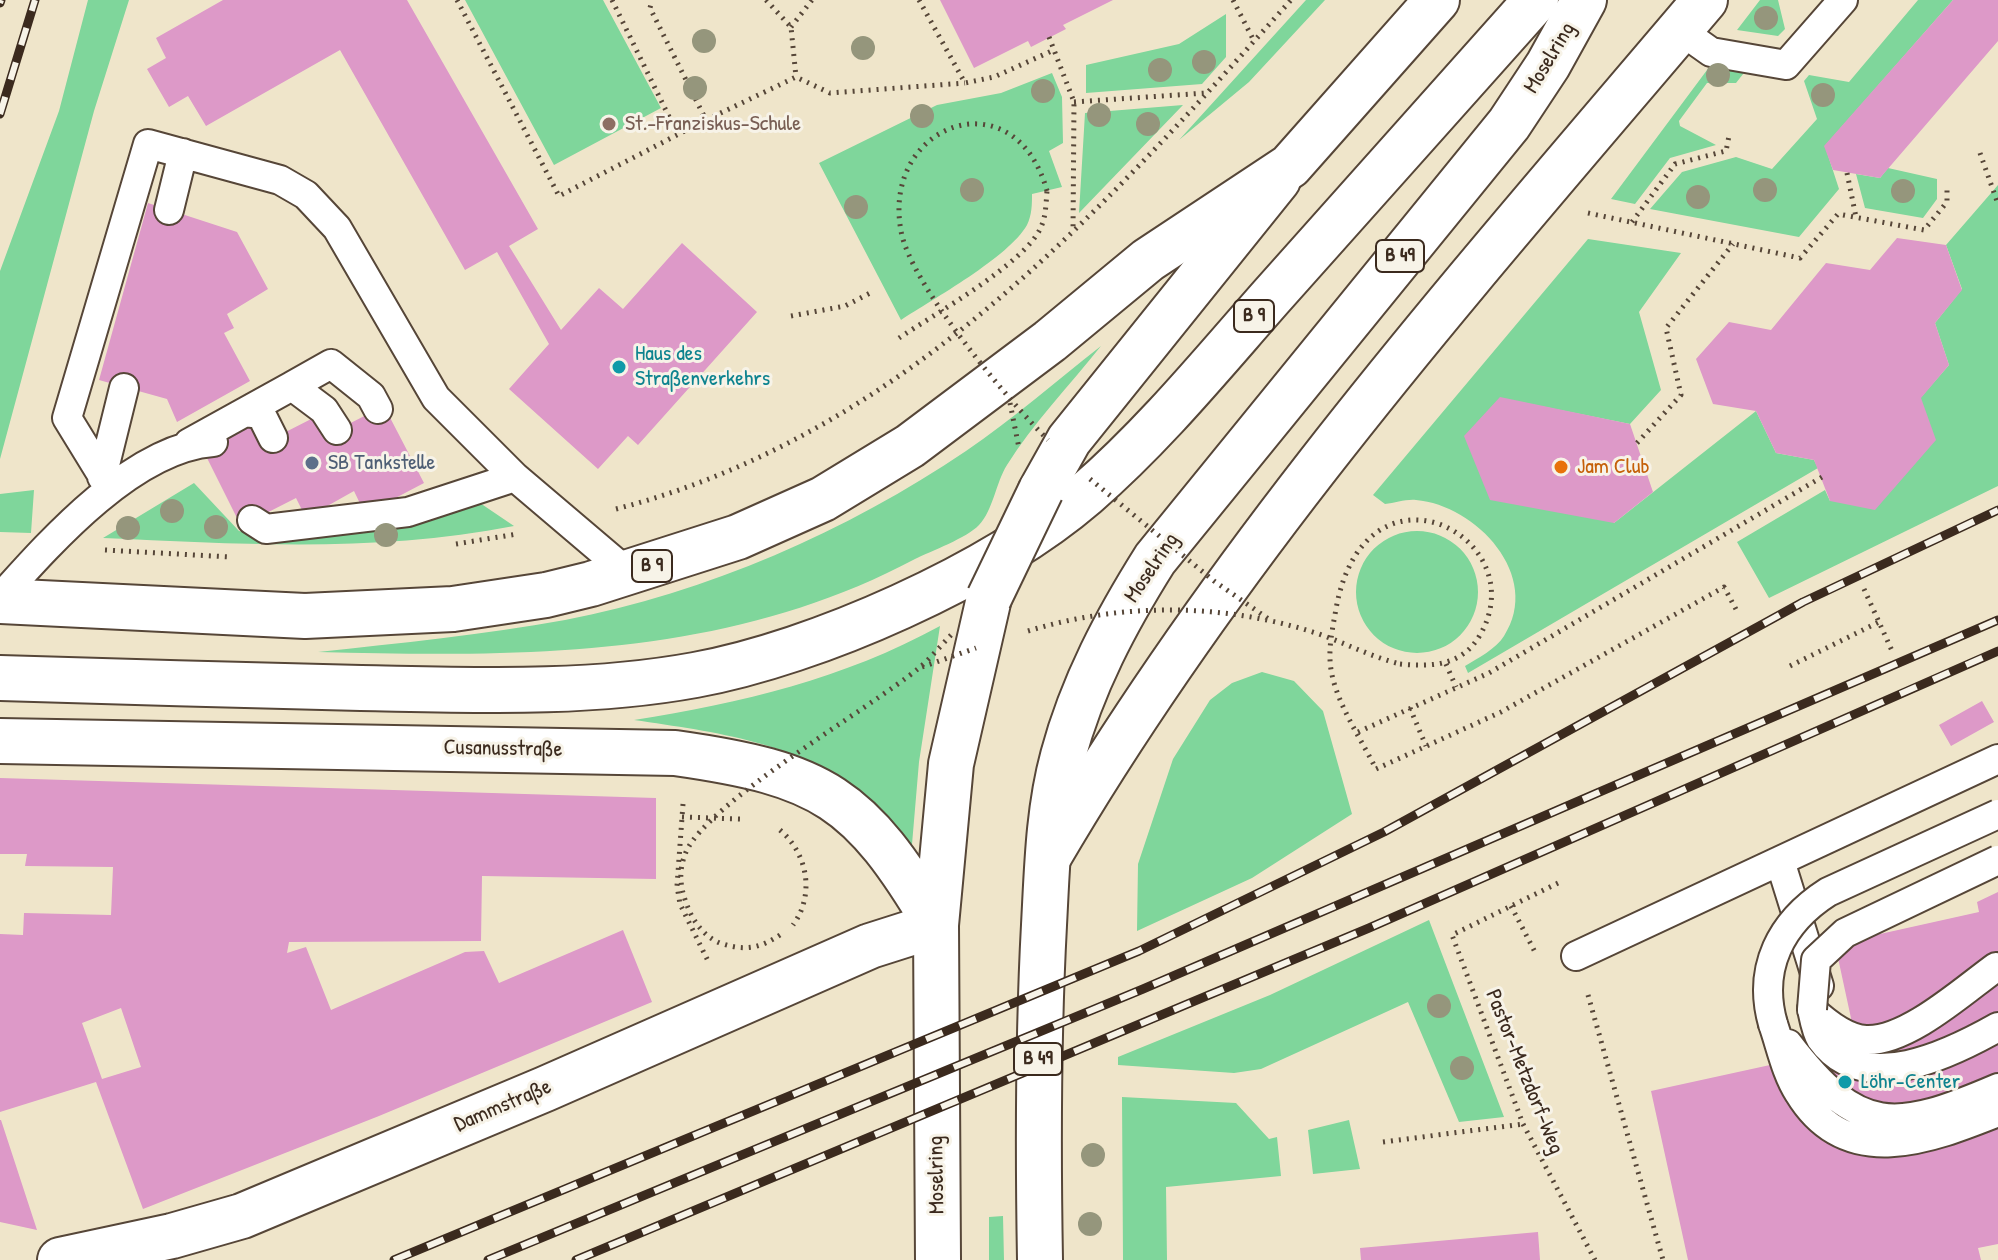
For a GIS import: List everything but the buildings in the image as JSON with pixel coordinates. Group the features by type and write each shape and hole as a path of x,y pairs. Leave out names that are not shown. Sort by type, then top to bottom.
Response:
{"main road":[{"name":"Moselring","path":"938,1260 936,925 951,764 989,598 1041,490 1078,428 1290,166 1437,0"},
{"name":"B 9","path":"0,678 494,691 597,686 696,675 802,645 900,604 1012,546 1083,497 1138,444 1536,0"},
{"name":"Moselring","path":"1040,1260 1038,1084 1048,858 1063,756 1090,678 1122,612 1155,559 1509,124 1548,65 1584,0"},
{"path":"1048,858 1143,702 1290,497 1692,15"},
{"name":"B 9","path":"0,600 305,616 386,614 499,604 628,573 750,532 823,499 954,415 1177,238 1290,166"},
{"name":"Cusanusstraße","path":"0,741 675,753 727,760 798,780 825,791 849,809 892,854 936,925"},
{"name":"Dammstraße","path":"60,1260 172,1236 242,1216 545,1089 870,946 936,925"}],"lane":[{"path":"1692,15 1711,52 1786,65 1843,0"},
{"path":"106,482 67,418 148,144 280,180 306,195 337,228 436,398 515,477 628,573"},
{"path":"169,210 183,153"},
{"path":"0,600 106,482 201,443 245,412 331,364 371,396 378,409"},
{"path":"292,386 324,410 337,430"},
{"path":"106,482 124,388"},
{"path":"245,412 261,414 273,438"},
{"path":"252,520 266,529 377,512 423,496 515,477"},
{"path":"1576,956 1998,759"},
{"path":"1998,814 1806,905 1787,925 1769,970 1768,1006 1799,1093 1832,1130 1872,1142 1893,1143 1954,1129 1998,1112"},
{"path":"1998,860 1845,933 1816,960 1820,1038 1845,1057 1871,1066 1896,1068 1922,1063 1961,1048 1998,1027"},
{"path":"1780,861 1819,1009 1829,1025 1866,1040 1892,1035 1933,1013 1996,967"},
{"path":"1773,1024 1827,1089 1846,1106 1864,1115 1880,1119 1933,1114 1998,1088"}],"path":[{"path":"457,0 559,196 796,77"},
{"path":"612,0 678,135"},
{"path":"652,0 650,8 706,120"},
{"path":"766,0 791,27 796,77"},
{"path":"791,27 812,0"},
{"path":"919,0 965,83"},
{"path":"1233,0 1254,41"},
{"path":"444,545 514,535 694,485 777,448 917,367 982,316 1073,232 1207,93 1291,0"},
{"path":"1049,37 1074,102 1073,232"},
{"path":"796,77 830,93 965,83 994,77 1054,50"},
{"path":"1074,102 1207,93"},
{"path":"899,338 973,289 1033,242 1041,227 1047,191 1028,148 993,126 973,121 939,130 925,143 913,158 903,181 901,231 926,285 1010,402 1051,443"},
{"path":"1632,222 1675,164 1726,151 1729,136"},
{"path":"1980,153 1998,204"},
{"path":"1847,173 1856,217"},
{"path":"1838,214 1924,230 1947,202 1947,189"},
{"path":"1585,213 1800,258 1851,198"},
{"path":"1637,443 1681,395 1666,328 1733,244"},
{"path":"791,316 845,306 874,291"},
{"path":"1082,472 1202,572 1270,620"},
{"path":"1358,732 1489,673 1822,477"},
{"path":"1014,635 1096,615 1142,609 1189,610 1270,620 1400,664 1446,664 1465,654 1487,621 1491,599 1489,575 1481,556 1456,532 1434,522 1409,521 1390,525 1370,535 1358,547 1344,573 1328,655 1338,694 1376,769 1501,712 1724,587 1738,613"},
{"path":"46,547 232,557"},
{"path":"1864,589 1893,653"},
{"path":"1790,666 1879,622"},
{"path":"772,825 798,851 807,886 801,915 780,935 761,947 739,949 717,942 701,929 689,911 680,874 686,851 697,835 738,798 920,667 989,644"},
{"path":"1446,664 1456,687"},
{"path":"1410,708 1426,746"},
{"path":"730,1005 680,904 676,864 682,817 748,820"},
{"name":"Pastor-Metzdorf-Weg","path":"1558,883 1452,935 1523,1124 1595,1260"},
{"path":"1576,956 1663,1260"},
{"path":"1383,1142 1523,1124"}],"green space":[{"path":"88,0 129,0 94,111 0,459 0,271 59,111"},
{"path":"465,0 603,0 661,108 554,165"},
{"path":"1306,0 1325,0 1249,82 1179,140"},
{"path":"1760,0 1778,0 1785,29 1778,36 1737,30"},
{"path":"1918,0 1953,0 1825,146 1839,189 1799,237 1650,209 1682,172 1736,157 1772,169 1817,119 1804,81 1809,75 1849,82"},
{"path":"1226,14 1226,57 1202,84 1086,93 1086,65 1179,44"},
{"path":"1710,66 1747,69 1736,83 1707,83 1679,121 1680,126 1716,145 1670,158 1635,204 1611,199"},
{"path":"1052,73 1062,97 1063,143 1049,151 1062,187 1032,194 1029,221 1018,237 988,264 901,320 819,163 937,105 1001,93"},
{"path":"1183,105 1079,213 1085,113"},
{"path":"1888,168 1937,179 1937,199 1923,218 1865,208 1856,174 1880,178"},
{"path":"1998,185 1998,486 1769,598 1737,542 1825,490 1830,501 1949,365 1935,323 1962,289 1946,245"},
{"path":"1588,239 1681,253 1639,312 1661,390 1630,424 1500,398 1614,523 1756,411 1776,453 1814,460 1818,468 1468,673 1465,666 1501,641 1514,613 1515,590 1509,568 1497,547 1461,515 1439,505 1416,500 1385,504 1373,495"},
{"path":"1101,346 1017,449 979,525 958,539 844,592 771,616 698,634 623,645 472,654 318,652 565,620 618,608 723,576 824,533 921,480 1001,426"},
{"path":"194,483 239,531 263,536 418,524 480,503 514,526 463,535 360,543 257,544 103,538"},
{"path":"34,490 31,533 0,532 0,494"},
{"path":"1417,531 1440,536 1460,549 1473,569 1478,592 1473,615 1460,635 1440,648 1417,653 1394,648 1374,635 1361,615 1356,592 1361,569 1374,549 1394,536"},
{"path":"940,626 919,762 911,856 872,803 840,778 814,763 756,742 634,720 753,697 829,675 903,645"},
{"path":"1262,672 1294,681 1323,711 1352,814 1252,878 1137,931 1138,864 1173,759 1210,700 1232,683"},
{"path":"1429,920 1504,1117 1459,1122 1408,1002 1261,1069 1234,1073 1118,1065 1118,1057 1270,995"},
{"path":"1122,1097 1236,1103 1269,1139 1277,1137 1281,1176 1166,1187 1167,1260 1123,1260"},
{"path":"1349,1120 1360,1169 1313,1174 1308,1130"},
{"path":"1003,1216 1004,1260 989,1260 989,1217"}],"railway":[{"path":"0,114 35,0"},
{"path":"394,1260 1139,951 1384,832 1803,602 1998,510"},
{"path":"488,1260 1143,989 1998,620"},
{"path":"576,1260 1369,928 1998,651"}],"place":[{"name":"St.-Franziskus-Schule","path":"609,124"},
{"name":"Haus des Straßenverkehrs","path":"619,367"},
{"name":"SB Tankstelle","path":"312,463"},
{"name":"Jam Club","path":"1561,467"},
{"name":"Löhr-Center","path":"1845,1082"}]}
